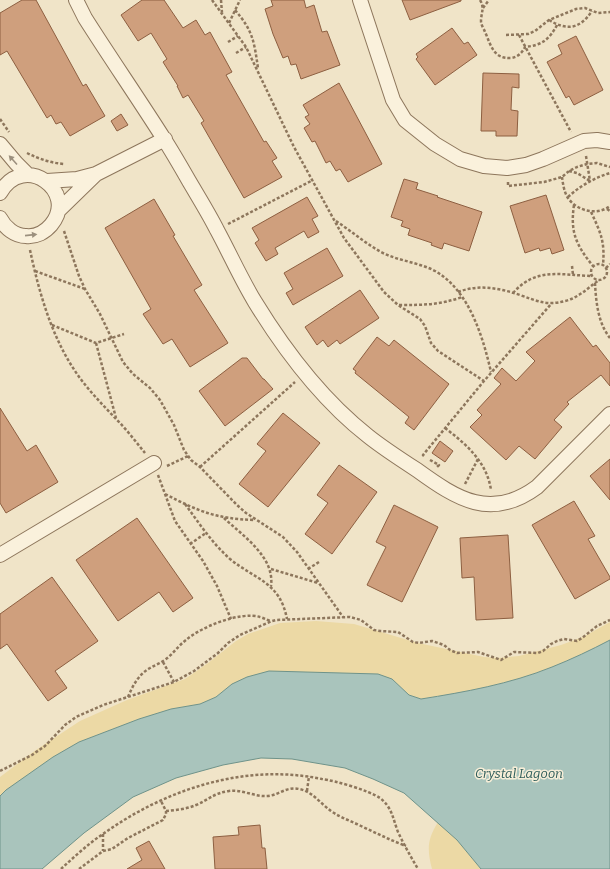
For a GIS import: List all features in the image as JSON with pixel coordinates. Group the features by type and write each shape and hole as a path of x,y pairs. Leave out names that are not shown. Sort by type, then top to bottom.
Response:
{"street":[{"path":"76,0 85,18 165,139 217,229 254,301 306,373 336,406 368,436 458,498 480,504 504,503 527,494 537,486 610,414"},
{"path":"360,0 393,100 405,120 435,144 460,159 484,166 507,168 535,162 581,143 598,140 610,142"},
{"path":"47,181 77,179 96,174 165,139"},
{"path":"0,144 16,164 28,175"},
{"path":"58,211 96,174"},
{"path":"0,192 7,183 17,177 34,175 47,181 54,189 58,200 58,211 54,221 47,229 38,234 27,236 4,230 0,218"},
{"path":"0,555 156,467"}],"path":[{"path":"212,0 246,47 294,147 344,238 384,292 398,305 420,319 425,326 431,343 438,351 484,380"},
{"path":"221,0 222,14"},
{"path":"229,23 240,0"},
{"path":"480,0 483,8 481,24 494,52 507,58 514,58 523,52 525,47"},
{"path":"483,8 489,0"},
{"path":"506,35 528,34 535,31 548,20 580,8 598,13 610,12"},
{"path":"235,10 246,22 253,37 258,71"},
{"path":"548,20 564,27 573,27 581,24 588,18 592,11"},
{"path":"525,47 535,46 545,41 552,34 557,25"},
{"path":"519,35 581,143 590,181"},
{"path":"228,42 238,36"},
{"path":"236,53 246,47"},
{"path":"21,150 37,158 53,163 69,164"},
{"path":"507,168 508,186 526,185 562,177 569,171 586,164 597,163 610,167"},
{"path":"569,171 577,173 590,181"},
{"path":"568,198 578,188 590,181 610,173"},
{"path":"562,177 568,198 574,205 591,212 610,206"},
{"path":"217,229 313,180"},
{"path":"574,205 572,218 573,231 583,254 593,266"},
{"path":"607,208 610,211"},
{"path":"58,211 79,276 100,314 123,362 127,368 150,388 164,406 188,456 237,505 255,520 283,537 297,552 343,617"},
{"path":"458,292 468,288 489,287 513,293 535,302 552,303 566,301 579,295 608,273 603,265 603,242 601,234 591,212"},
{"path":"334,219 381,252 396,259 424,266 445,278 462,297 476,320 491,373"},
{"path":"27,236 34,271 51,325 62,349 90,392 116,419 156,467 175,522 203,561 217,586 232,619"},
{"path":"606,268 610,264"},
{"path":"593,266 603,265"},
{"path":"572,266 573,275"},
{"path":"592,276 591,269 593,266"},
{"path":"34,271 85,289"},
{"path":"513,293 528,279 538,275 549,274 592,276 594,279 599,280"},
{"path":"594,283 600,320 610,338"},
{"path":"398,305 434,305 462,297"},
{"path":"429,479 439,465 423,455 484,380 552,303"},
{"path":"51,325 96,343 124,334"},
{"path":"96,343 116,419"},
{"path":"200,467 306,373"},
{"path":"445,428 464,442 478,458 491,487 491,504"},
{"path":"156,467 188,456"},
{"path":"458,498 478,458"},
{"path":"165,494 200,511 224,517 255,520"},
{"path":"185,504 206,533 230,558 246,570 262,579 279,596 285,607 287,619"},
{"path":"224,517 257,548 270,569 272,578 270,587"},
{"path":"190,544 206,533"},
{"path":"308,569 319,562"},
{"path":"270,569 318,583"},
{"path":"128,697 132,686 139,676 163,662 184,641 198,631 214,623 245,616 259,616 272,621"},
{"path":"0,771 32,755 45,746 65,725 76,717 88,711 174,682 194,671 218,653 228,643 272,621 287,619 350,617 361,620 374,630 380,632 398,632 413,642 432,642 444,645 457,653 478,652 501,660 514,652 538,653 557,640 576,640 582,638 597,626 610,620"},
{"path":"163,662 174,682"},
{"path":"61,869 102,834 138,811 202,785 235,777 269,773 309,776 336,781 379,798 389,807 398,831 418,869"},
{"path":"306,791 309,776"},
{"path":"166,811 190,808 219,792 230,790 240,790 267,796 291,788 299,788 306,791 341,817 394,842 406,846"},
{"path":"79,869 103,851 112,849 128,838 163,820 166,811 161,801"},
{"path":"102,834 103,851"}],"sand":[{"path":"316,621 354,624 418,643 484,657 499,658 519,656 561,645 583,637 610,622 610,640 559,664 504,683 421,699 409,695 392,679 232,684 216,697 200,704 171,709 139,719 79,742 53,757 0,796 0,777 36,750 80,721 127,700 185,679 236,641 248,634 280,623"},
{"path":"438,822 457,840 481,869 432,869 429,856 429,845 432,834"}],"water":[{"name":"Crystal Lagoon","path":"610,640 610,869 481,869 457,840 404,793 345,768 292,759 261,758 223,765 176,778 133,797 84,833 42,869 0,869 0,796 6,790 53,757 79,742 139,719 171,709 200,704 216,697 232,684 247,677 269,671 378,674 392,679 409,695 421,699 504,683 559,664"}],"building":[{"path":"22,0 36,0 83,86 86,84 105,116 70,136 61,122 56,124 51,115 47,118 7,51 0,55 0,13"},
{"path":"142,0 164,0 183,28 196,20 205,35 210,32 232,72 226,75 264,142 266,141 277,158 272,161 282,177 244,198 201,123 204,121 188,95 183,98 178,86 163,62 167,59 151,33 138,41 121,15"},
{"path":"271,0 304,0 306,8 314,5 322,32 327,31 340,65 301,79 296,64 291,65 288,56 283,58 273,34 265,9 273,6"},
{"path":"402,0 461,0 461,1 410,20"},
{"path":"452,28 464,44 468,42 477,55 435,85 416,59 418,57 416,54"},
{"path":"576,36 603,90 574,105 569,96 566,98 547,62 562,54 558,45"},
{"path":"483,73 519,74 519,88 512,87 511,110 518,111 517,136 496,136 496,131 481,131"},
{"path":"339,83 382,164 348,182 340,169 336,171 330,161 326,163 315,141 312,142 304,128 310,124 305,117 309,115 303,105"},
{"path":"121,114 128,125 117,131 111,121"},
{"path":"404,179 418,183 416,189 482,212 469,251 444,243 442,249 431,245 432,243 408,235 410,229 401,226 403,221 391,217"},
{"path":"546,195 564,250 552,254 550,248 540,251 539,248 525,253 510,206"},
{"path":"307,197 318,216 312,219 319,232 308,238 304,231 275,248 278,254 266,261 255,243 259,240 252,228"},
{"path":"154,199 175,235 173,236 202,285 194,290 228,343 190,367 172,339 163,344 143,314 151,309 105,228"},
{"path":"327,248 343,276 293,305 286,293 293,289 284,273"},
{"path":"360,290 379,318 340,344 337,340 328,347 323,340 317,345 305,327"},
{"path":"570,317 593,347 596,345 610,363 610,386 601,375 567,402 569,404 554,420 562,427 535,459 519,446 506,460 470,427 482,415 477,410 501,384 494,378 502,368 516,381 535,361 526,352"},
{"path":"377,337 389,346 394,340 449,384 414,430 405,423 409,417 355,373 356,371 353,369"},
{"path":"242,358 247,358 263,379 273,389 225,426 199,391"},
{"path":"0,408 27,451 36,445 58,482 6,513 0,503"},
{"path":"283,413 320,443 268,507 239,484 266,451 257,444"},
{"path":"440,441 453,451 445,462 432,453"},
{"path":"610,459 610,500 590,476"},
{"path":"339,465 377,492 332,554 305,534 328,503 317,495"},
{"path":"574,501 595,536 588,539 610,577 610,579 575,599 532,525"},
{"path":"394,505 438,527 402,602 367,585 386,547 376,542"},
{"path":"137,518 193,598 173,612 159,592 118,621 76,560"},
{"path":"508,535 513,618 476,620 474,577 462,578 460,538"},
{"path":"52,577 98,641 55,671 67,688 48,701 7,644 0,649 0,614"},
{"path":"260,825 262,848 265,848 267,869 215,869 213,837 239,835 238,827"},
{"path":"149,841 165,869 127,869 142,860 136,848"}]}
